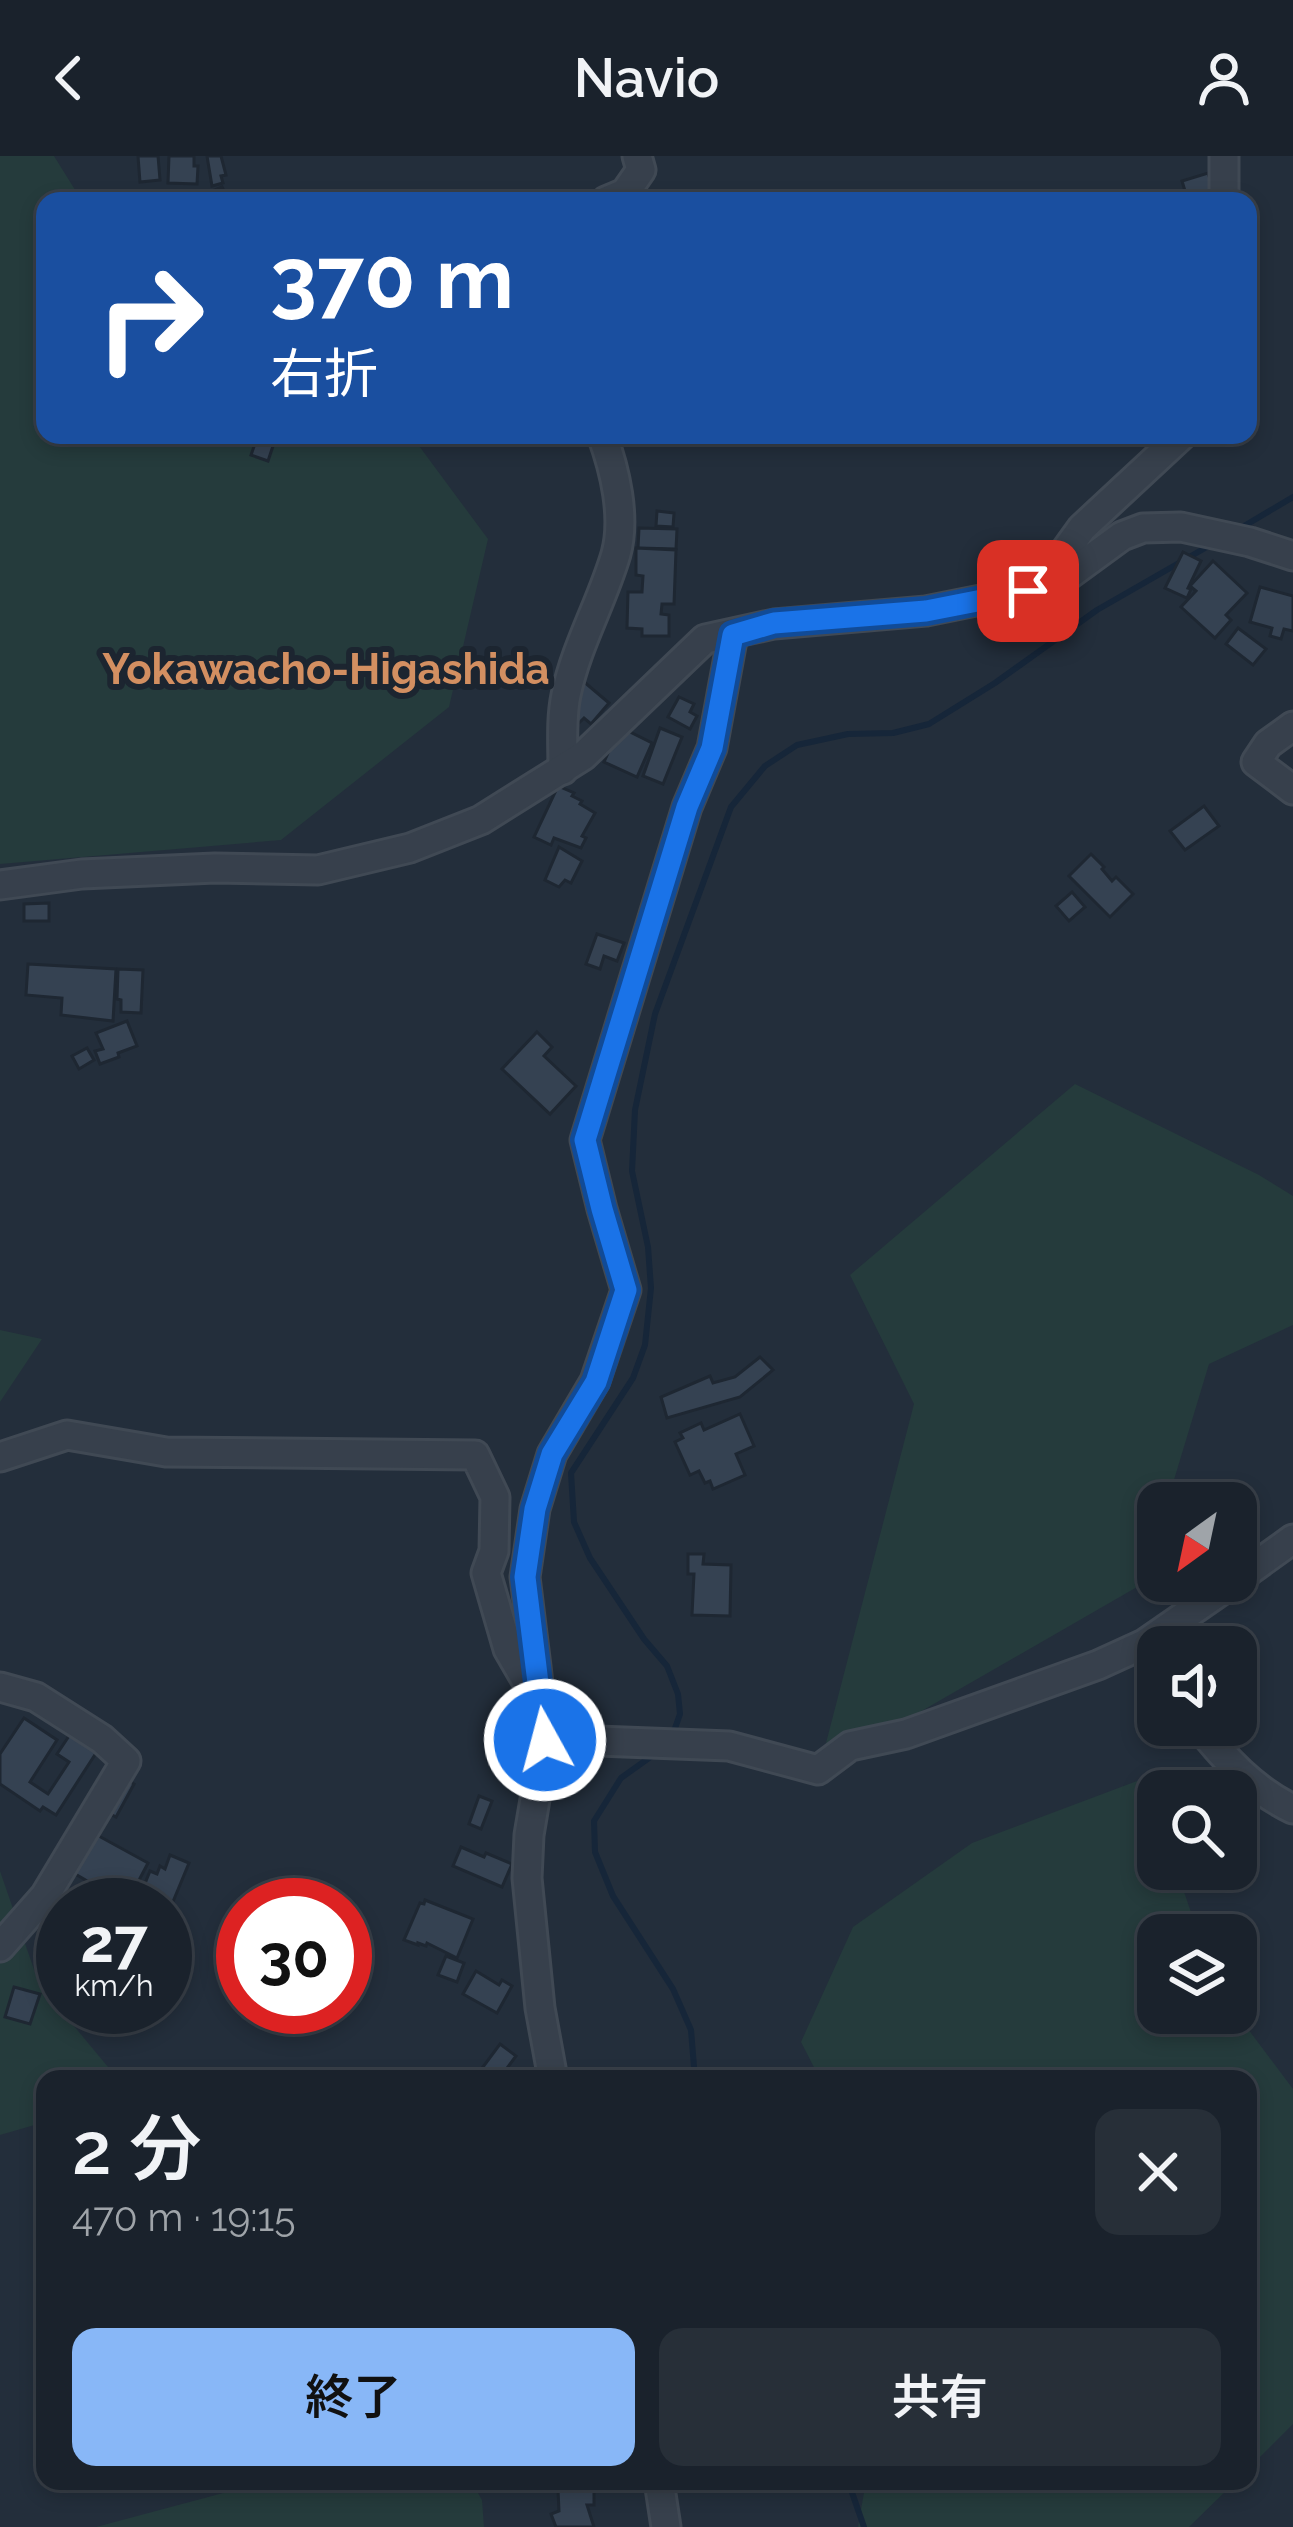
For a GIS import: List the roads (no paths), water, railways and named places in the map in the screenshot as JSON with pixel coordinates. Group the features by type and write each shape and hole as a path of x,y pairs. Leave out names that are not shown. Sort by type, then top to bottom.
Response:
{"street":[{"path":"627,192 640,170 637,156"},
{"path":"1223,156 1224,192"},
{"path":"562,770 566,698 617,550 619,498 605,444"},
{"path":"1055,585 1064,554 1082,529 1172,444"},
{"path":"0,885 82,874 215,868 319,870 410,848 482,820 584,756 705,640 774,623 926,611 1055,585 1122,536 1143,528 1181,527 1293,556"},
{"path":"551,2070 527,1878 545,1740 525,1577 535,1509 552,1454 596,1382 626,1290 585,1140 687,807 712,748 733,635"},
{"path":"1293,726 1268,744 1256,762 1293,790"},
{"path":"0,1457 67,1435 166,1452 476,1455 495,1497 494,1551 486,1573 508,1649 540,1705"},
{"path":"1257,1566 1293,1539"},
{"path":"1185,1626 1212,1602"},
{"path":"545,1740 729,1746 818,1770 850,1746 906,1734 1098,1665 1137,1658"},
{"path":"0,1687 36,1697 101,1738 126,1761 45,1896 0,1947"},
{"path":"1215,1746 1270,1798 1293,1809"},
{"path":"660,2490 666,2527"}],"waterway":[{"path":"1239,529 1293,497"},
{"path":"673,1734 680,1714 678,1694 667,1666 590,1558 574,1522 571,1473 633,1378 645,1345 651,1288 648,1247 632,1171 635,1110 655,1014 731,807 765,766 797,745 929,724 1097,610 1212,544"},
{"path":"656,1753 621,1778 594,1821 595,1852 613,1896 673,1989 691,2030 694,2070"},
{"path":"851,2490 864,2527"}],"district":[{"name":"Yokawacho-Higashida","path":"326,669"}]}
